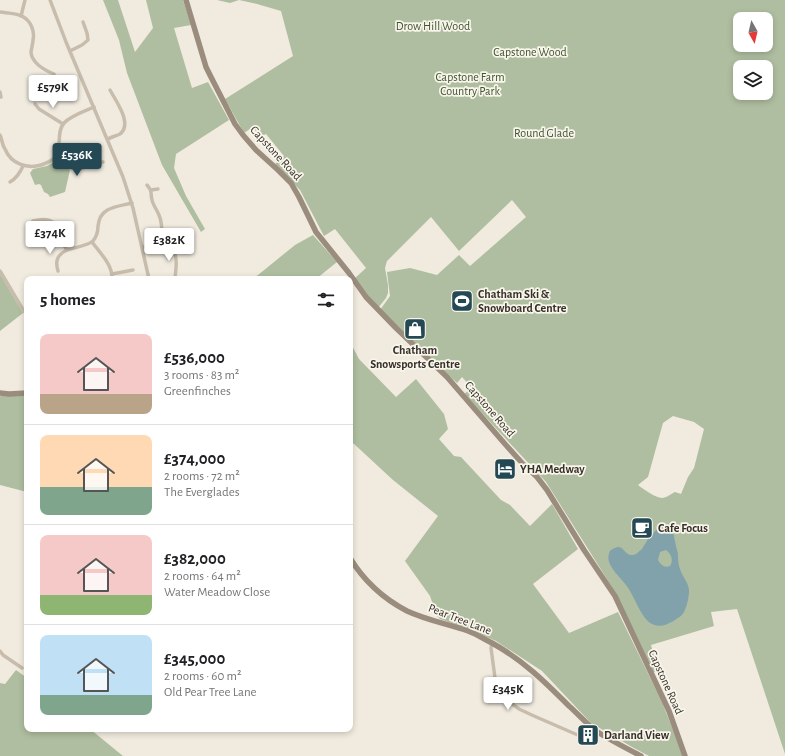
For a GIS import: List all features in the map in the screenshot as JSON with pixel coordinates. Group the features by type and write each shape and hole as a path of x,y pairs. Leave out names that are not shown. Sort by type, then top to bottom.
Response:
{"street":[{"path":"21,16 25,0"},
{"path":"50,0 70,51 119,165 132,203 148,276"},
{"name":"Capstone Road","path":"186,0 206,67 235,124 256,150 291,184 316,232 351,276"},
{"path":"0,12 21,16 30,24 34,38 31,53 40,67 54,74"},
{"path":"70,51 82,46 88,40 83,22"},
{"path":"108,139 120,134 125,123 122,113 110,90"},
{"path":"0,92 2,97"},
{"path":"34,104 39,109 63,124"},
{"path":"0,135 4,149 15,162 23,166 31,167 40,165 49,162 56,157 63,124 68,119 94,107"},
{"path":"56,157 70,168 75,169 103,162"},
{"path":"10,182 17,177 23,166"},
{"path":"147,185 151,190 152,200 162,224 162,244"},
{"path":"151,190 158,189"},
{"path":"58,271 57,259 60,254 67,250 92,242 97,234 99,220 102,214 111,208 132,203"},
{"path":"31,226 34,221 37,220 44,219 52,221 56,226 67,250"},
{"path":"92,242 110,267 112,274 133,270"},
{"path":"142,247 162,244 170,248 176,255 175,276"},
{"path":"0,271 24,311"},
{"name":"Capstone Road","path":"353,279 366,297 447,377 523,464 537,477 615,596 669,712 685,756"},
{"path":"0,393 24,393"},
{"name":"Pear Tree Lane","path":"353,562 368,582 392,603 423,617 468,631 510,653 529,668 597,731 641,756"},
{"path":"492,643 491,648 495,678 505,697 519,709 580,736"},
{"path":"0,651 3,655 22,668"}],"green space":[{"path":"103,0 118,0 135,52 153,28 146,0 183,0 191,25 174,28 192,88 208,82 229,120 176,154 174,168 186,196 205,229 201,232 162,165 127,73 119,40"},
{"path":"217,0 239,0 230,3"},
{"path":"239,0 785,0 785,754 737,609 711,612 714,626 651,645 658,670 652,673 617,595 546,482 464,394 472,388 462,377 457,383 380,310 390,296 387,272 410,268 437,275 459,255 470,266 526,217 512,200 459,251 431,217 387,261 385,268 388,293 378,308 354,279 366,268 335,229 324,236 300,190 275,164 284,156 266,134 260,137 253,127 244,133 225,99 293,56 281,11","holes":["673,416 694,422 704,429 694,468 688,477 681,494 675,492 667,497 659,498 638,485 648,477 663,423"]},
{"path":"54,162 58,162 70,170 65,192 50,197 44,192 41,185 35,185 30,173 33,169 47,166"},
{"path":"313,235 337,262 320,276 257,276 295,245"},
{"path":"0,274 23,313 0,331"},
{"path":"353,348 359,359 396,397 416,379 444,414 448,429 439,439 454,456 461,457 501,500 510,505 530,526 552,504 578,549 533,584 569,633 618,612 662,702 682,756 649,756 632,747 591,723 542,671 496,641 440,619 437,616 430,596 405,561 438,516 393,480 353,443"},
{"path":"24,395 24,491 0,485 0,396"},
{"path":"16,670 24,676 24,732 94,732 123,756 0,756 0,683 5,684"}],"water":[{"path":"667,524 671,525 673,530 679,565 688,585 689,593 688,602 682,615 665,625 656,626 644,617 631,592 610,565 608,556 610,551 617,547 621,548 630,555 636,554 642,549 651,534 653,534 661,526","holes":["666,550 671,555 672,562 670,566 666,567 658,560 660,552"]}],"place":[{"name":"Chatham Ski & Snowboard Centre","path":"462,301"},
{"name":"Chatham Snowsports Centre","path":"415,329"},
{"name":"YHA Medway","path":"505,469"},
{"name":"Cafe Focus","path":"642,528"},
{"name":"Darland View","path":"588,735"}],"park label":[{"name":"Drow Hill Wood","path":"433,26"},
{"name":"Capstone Wood","path":"530,52"},
{"name":"Capstone Farm Country Park","path":"470,84"},
{"name":"Round Glade","path":"544,133"}]}
